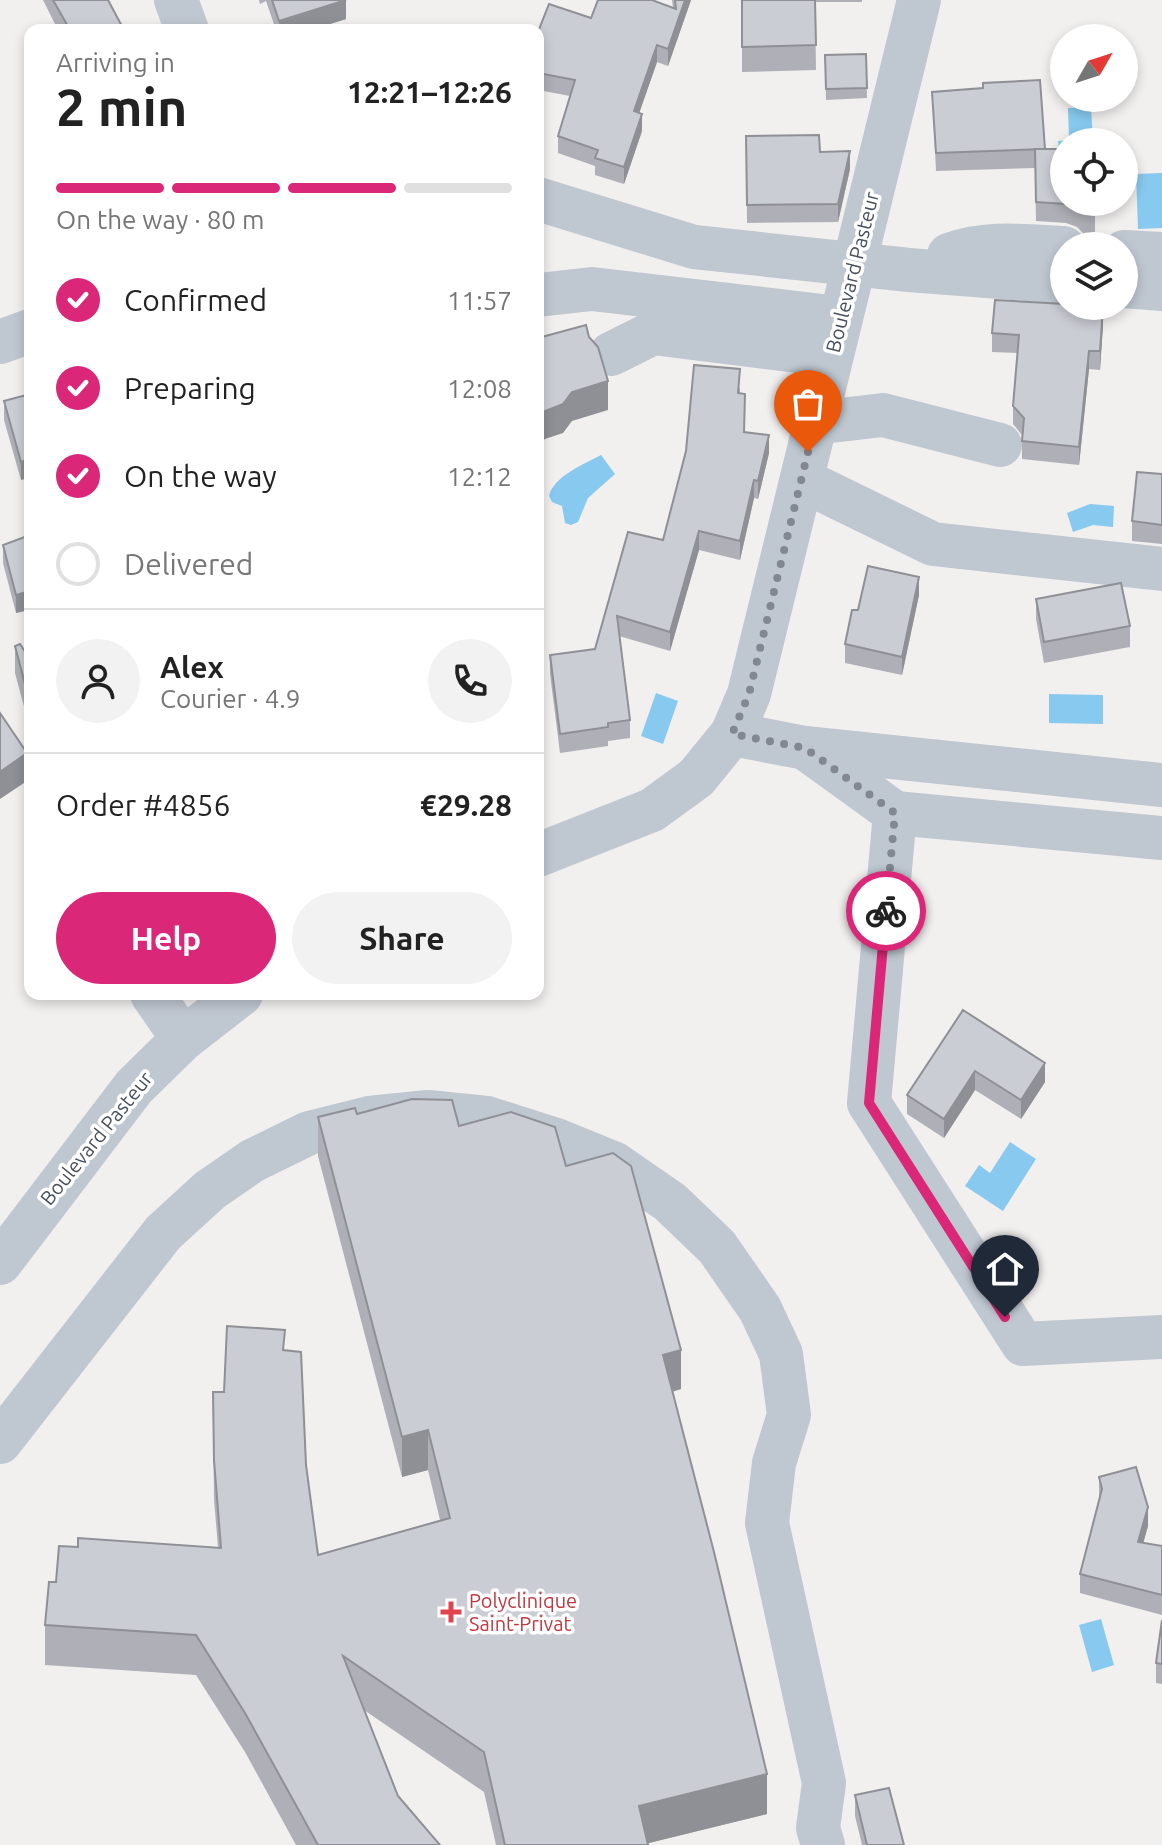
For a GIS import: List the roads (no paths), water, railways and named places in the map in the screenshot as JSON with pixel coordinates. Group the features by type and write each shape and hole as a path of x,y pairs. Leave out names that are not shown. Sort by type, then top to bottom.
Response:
{"street":[{"path":"176,0 185,24"},
{"name":"Boulevard Pasteur","path":"544,853 652,810 696,778 732,734 749,694 919,0"},
{"path":"544,201 694,247 909,270 1050,281"},
{"path":"909,270 966,248 1050,247"},
{"path":"1138,253 1162,254"},
{"path":"1138,287 1162,289"},
{"path":"544,294 592,289 835,336"},
{"path":"0,342 24,333"},
{"path":"611,354 653,333 835,336"},
{"path":"814,423 883,415 1000,445"},
{"path":"802,480 933,544 1162,569"},
{"path":"732,734 805,748 1162,785"},
{"path":"805,748 895,813 1162,838"},
{"path":"895,813 869,1103 1023,1344 1162,1337"},
{"path":"156,1000 183,1039"},
{"name":"Boulevard Pasteur","path":"6,1243 134,1087 183,1039 233,1000"},
{"path":"0,1442 163,1233 210,1190 252,1161 309,1133 369,1118 428,1112 487,1118 556,1140 615,1164 670,1202 717,1247 760,1309 781,1354 789,1415 774,1463 767,1523 824,1783 818,1828 823,1845"}],"water":[{"path":"1068,112 1091,112 1092,128 1069,128"},
{"path":"1162,173 1162,228 1138,229 1138,174"},
{"path":"601,455 615,474 588,498 578,522 571,525 565,523 562,506 552,502 549,496 552,489 570,471"},
{"path":"1090,504 1114,506 1113,527 1093,525 1073,532 1067,513"},
{"path":"656,693 678,701 663,744 641,736"},
{"path":"1049,694 1103,695 1103,724 1049,723"},
{"path":"1010,1142 1036,1159 1003,1211 965,1186 979,1165 990,1173"},
{"path":"1101,1619 1114,1665 1092,1672 1079,1625"}],"place":[{"name":"Polyclinique Saint-Privat","path":"451,1612"}]}
